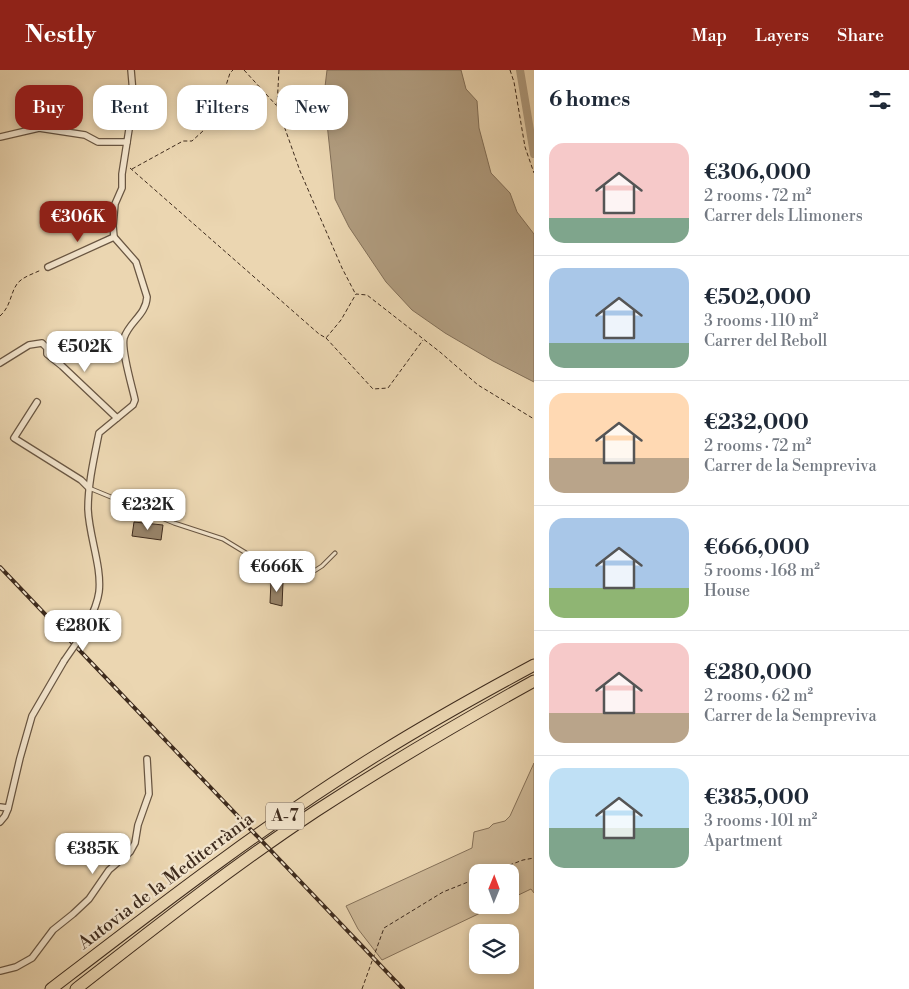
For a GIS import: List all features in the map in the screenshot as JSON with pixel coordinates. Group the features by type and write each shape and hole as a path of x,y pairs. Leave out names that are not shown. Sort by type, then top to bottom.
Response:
{"highway":[{"name":"Autovia de la Mediterrània","path":"51,989 224,858 308,800 434,720 534,665"},
{"name":"Autovia de la Mediterrània","path":"76,989 173,913 315,812 458,723 534,681"}],"street":[{"path":"0,822 8,808 32,716 64,661 84,632 93,613 99,592 97,563 89,526 89,488 99,433 134,405 135,400 124,343 127,332 143,311 147,297 136,262 114,237 113,226 115,204 122,188 133,93 130,70"},
{"path":"0,137 39,128 85,135 98,142 127,142"},
{"path":"48,266 114,237"},
{"path":"0,363 29,345 42,342 47,348 47,354 118,418"},
{"path":"37,402 14,438 81,480 89,488"},
{"path":"0,971 32,958 53,930 84,904 109,870 130,852 135,844 138,825 149,794 147,758"},
{"path":"0,807 8,808"}],"lane":[{"path":"89,488 174,523 223,539 246,553 300,580 322,566 335,553"}],"path":[{"path":"131,169 183,141 192,141 215,120 233,70"},
{"path":"244,70 277,106"},
{"path":"278,85 279,70"},
{"path":"510,70 514,82 525,147 534,173"},
{"path":"285,130 300,171 342,268 356,294"},
{"path":"124,163 319,334 326,338 373,389 388,388 424,340"},
{"path":"0,316 11,301 16,285 23,279 48,266"},
{"path":"326,338 341,320 356,294"},
{"path":"356,294 367,295 478,385 534,419"},
{"path":"512,864 534,858"},
{"path":"362,989 384,928 442,892 469,882"}],"shaded area":[{"path":"327,70 461,70 466,89 477,101 479,128 491,173 510,193 517,212 534,234 534,382 445,333 412,310 386,282 349,227 335,199 328,130 348,130 348,85 325,85"},
{"path":"534,763 534,893 531,889 519,895 519,864 469,864 469,914 478,914 382,960 358,929 346,906 472,848 474,832 505,821 510,816"}],"building":[{"path":"134,522 163,525 161,540 132,536"},
{"path":"271,581 283,582 282,606 270,603"}],"waterway":[{"path":"520,70 534,154"}],"railway":[{"path":"0,567 403,989"}]}
